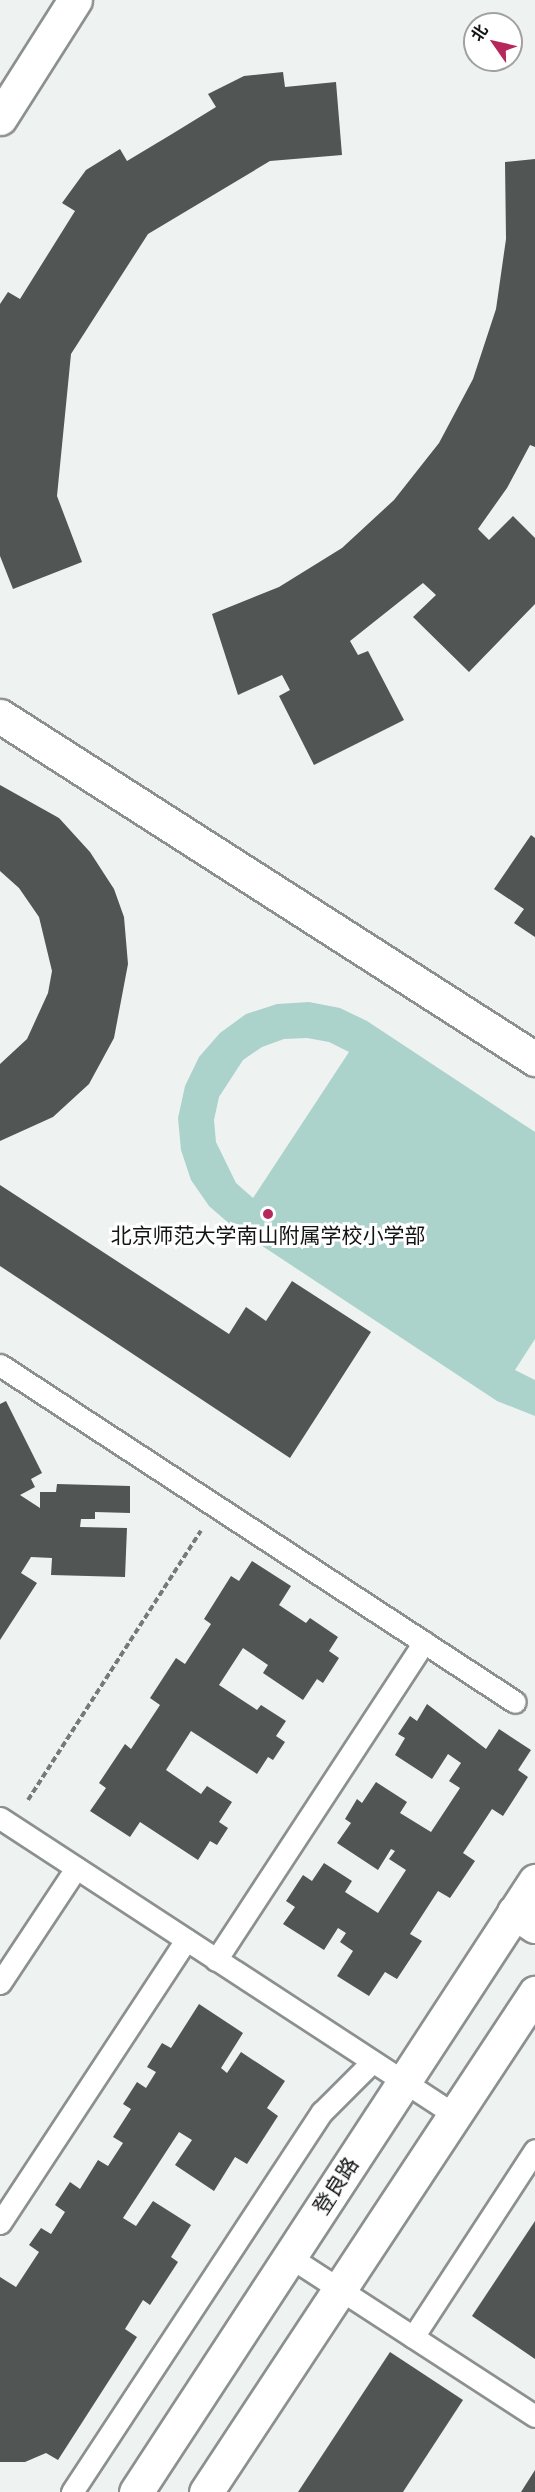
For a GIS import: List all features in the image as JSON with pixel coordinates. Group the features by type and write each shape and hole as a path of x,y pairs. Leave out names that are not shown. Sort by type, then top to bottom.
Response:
{"street":[{"path":"0,118 75,0"},
{"path":"0,716 535,1059"},
{"name":"登良路","path":"136,2492 404,2082 525,1919 535,1881"},
{"path":"206,2492 535,1993"}],"lane":[{"path":"0,1365 515,1702"},
{"path":"216,1960 424,1642"},
{"path":"6,1822 455,2115"},
{"path":"0,1983 76,1868"},
{"path":"0,2223 186,1940"},
{"path":"72,2492 322,2112 372,2062"},
{"path":"413,2337 535,2150"},
{"path":"290,2257 535,2416"}],"path":[{"path":"6,1822 217,1506"}],"shaded area":[{"path":"309,1002 340,1008 367,1021 535,1132 535,1339 515,1370 535,1380 535,1416 497,1401 232,1226 209,1206 191,1180 181,1150 178,1118 185,1086 199,1057 220,1033 246,1014 277,1004","holes":["307,1038 329,1042 349,1052 253,1198 236,1183 216,1142 214,1120 219,1097 243,1060 262,1047 284,1039"]}],"building":[{"path":"283,72 285,87 336,82 342,155 270,161 148,234 71,354 57,496 82,562 13,589 0,556 0,304 8,292 20,299 75,211 62,203 86,170 120,149 127,161 216,107 208,94 244,76"},
{"path":"535,159 535,447 530,445 507,488 478,529 489,540 513,516 535,538 535,604 469,672 413,617 436,595 423,583 350,641 358,655 368,651 404,720 314,765 279,696 290,690 282,675 238,695 212,614 279,587 342,548 394,500 439,443 473,379 496,309 506,239 505,162"},
{"path":"0,785 59,818 90,852 114,889 124,917 128,964 114,1038 89,1084 53,1117 0,1141 0,1064 27,1039 48,993 52,971 39,917 19,888 0,871"},
{"path":"531,835 535,838 535,937 514,923 524,909 494,889"},
{"path":"0,1185 229,1334 246,1307 266,1321 292,1281 371,1332 290,1458 0,1266"},
{"path":"6,1401 42,1473 31,1479 35,1487 20,1495 40,1508 40,1492 56,1492 57,1484 130,1486 130,1513 95,1512 95,1519 81,1519 80,1527 127,1528 125,1577 51,1575 52,1558 31,1557 21,1573 37,1583 0,1640 0,1404"},
{"path":"252,1561 291,1586 279,1605 306,1623 310,1618 338,1637 329,1651 339,1658 323,1683 317,1679 303,1700 263,1673 268,1665 243,1648 219,1685 257,1710 261,1705 286,1721 276,1736 285,1742 273,1760 268,1757 257,1774 191,1731 166,1770 201,1794 207,1786 232,1802 219,1822 228,1828 217,1845 210,1841 198,1860 140,1822 130,1837 90,1811 106,1788 99,1783 125,1744 131,1749 160,1705 150,1698 176,1658 185,1664 211,1624 204,1619 231,1576 239,1581"},
{"path":"427,1704 486,1749 499,1729 531,1750 518,1770 528,1777 503,1816 492,1809 463,1853 475,1861 450,1898 438,1891 410,1934 422,1941 397,1979 385,1972 369,1996 337,1976 353,1951 340,1942 346,1933 338,1928 324,1950 283,1924 295,1907 286,1901 303,1875 312,1881 324,1863 352,1881 345,1892 378,1913 406,1870 389,1859 395,1851 391,1849 378,1870 337,1843 351,1823 345,1819 357,1799 362,1803 376,1782 407,1802 400,1813 431,1832 460,1788 449,1781 461,1763 448,1754 432,1779 395,1755 405,1738 398,1734 410,1716 417,1721"},
{"path":"199,2004 243,2033 221,2068 227,2073 241,2052 285,2081 267,2108 278,2116 247,2164 235,2157 214,2191 175,2165 192,2140 179,2132 123,2218 136,2226 153,2201 191,2225 171,2257 178,2262 150,2305 143,2300 125,2329 137,2337 58,2460 46,2453 25,2462 0,2462 0,2277 16,2287 39,2252 29,2245 41,2228 51,2234 65,2212 55,2205 70,2182 80,2189 98,2160 108,2166 123,2143 113,2137 131,2109 123,2104 137,2082 146,2088 156,2072 147,2067 162,2043 171,2048"},
{"path":"535,2221 535,2359 472,2316"},
{"path":"390,2352 463,2400 403,2492 298,2492"},
{"path":"535,2470 535,2492 521,2492"}],"place":[{"name":"北京师范大学南山附属学校小学部","path":"268,1214"}]}
